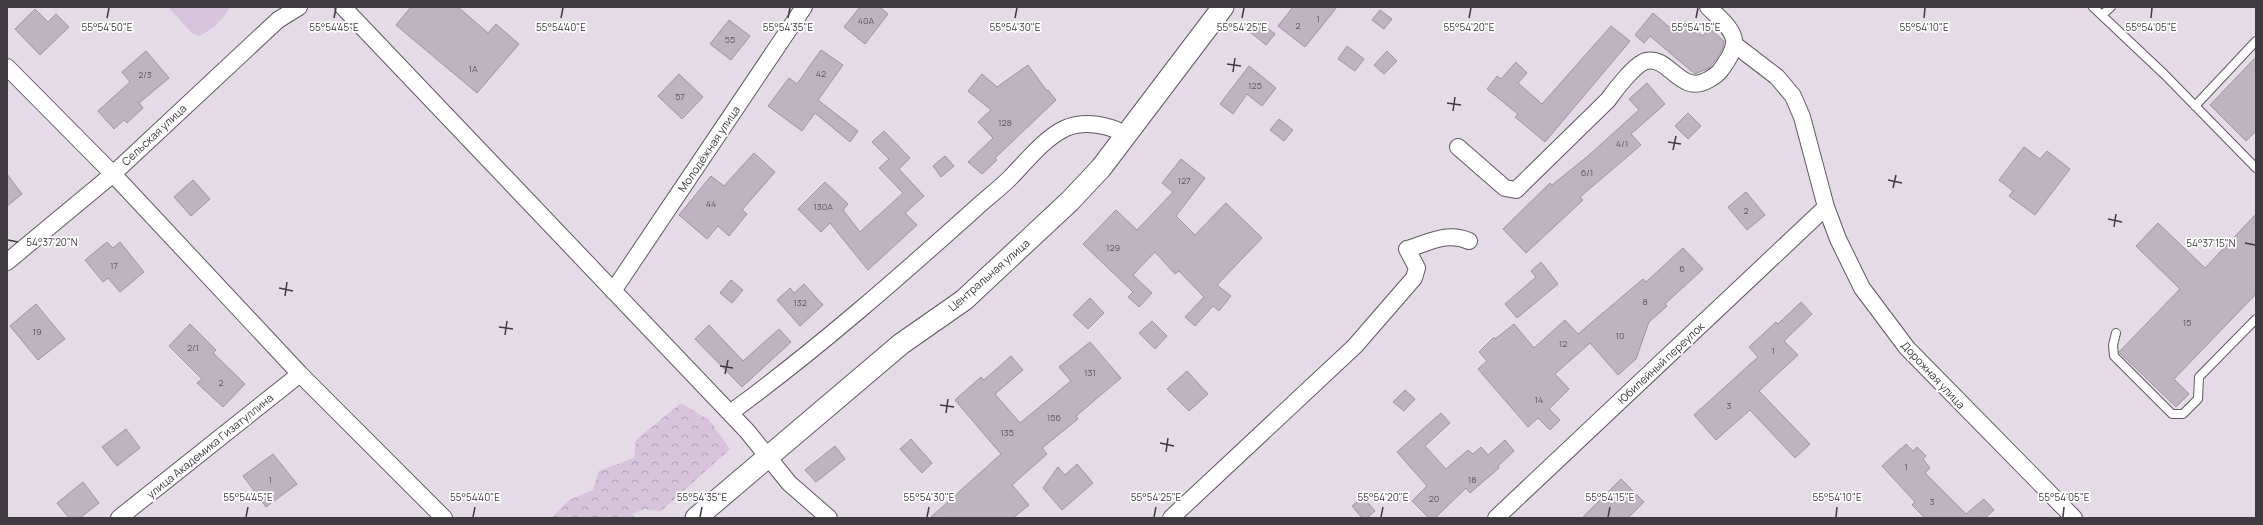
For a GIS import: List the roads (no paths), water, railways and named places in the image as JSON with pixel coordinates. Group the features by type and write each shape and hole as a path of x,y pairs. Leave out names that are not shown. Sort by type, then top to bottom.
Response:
{"street":[{"name":"Сельская улица","path":"7,262 113,174 278,20 299,7"},
{"path":"343,7 730,413 768,456 789,483 829,518"},
{"name":"Молодёжная улица","path":"613,291 804,7"},
{"name":"Центральная улица","path":"696,518 901,344 964,300 1070,201 1101,168 1223,7"},
{"path":"1458,147 1505,188 1516,190 1608,100 1617,88 1644,61 1652,60 1664,65 1680,78 1692,84 1702,83 1717,75 1727,61 1734,44 1733,35 1708,7"},
{"name":"Дорожная улица","path":"1734,44 1777,76 1793,96 1802,117 1826,207 1838,238 1862,288 1907,348 2074,518"},
{"path":"7,67 113,174 300,374 444,518"},
{"path":"730,413 836,329 931,248 1009,179 1051,137 1067,127 1085,124 1116,128 1126,135"},
{"name":"Юбилейный переулок","path":"1496,518 1826,207"},
{"path":"1172,518 1355,346 1414,278 1417,268 1407,249 1450,236 1460,236 1469,241"},
{"name":"улица Академика Гизатуллина","path":"119,518 300,374"}],"lane":[{"path":"2093,7 2195,106 2256,168"},
{"path":"2102,15 2111,7"},
{"path":"2195,106 2256,41"},
{"path":"2116,333 2113,345 2114,356 2172,414 2183,414 2198,399 2199,377 2256,319"}]}
